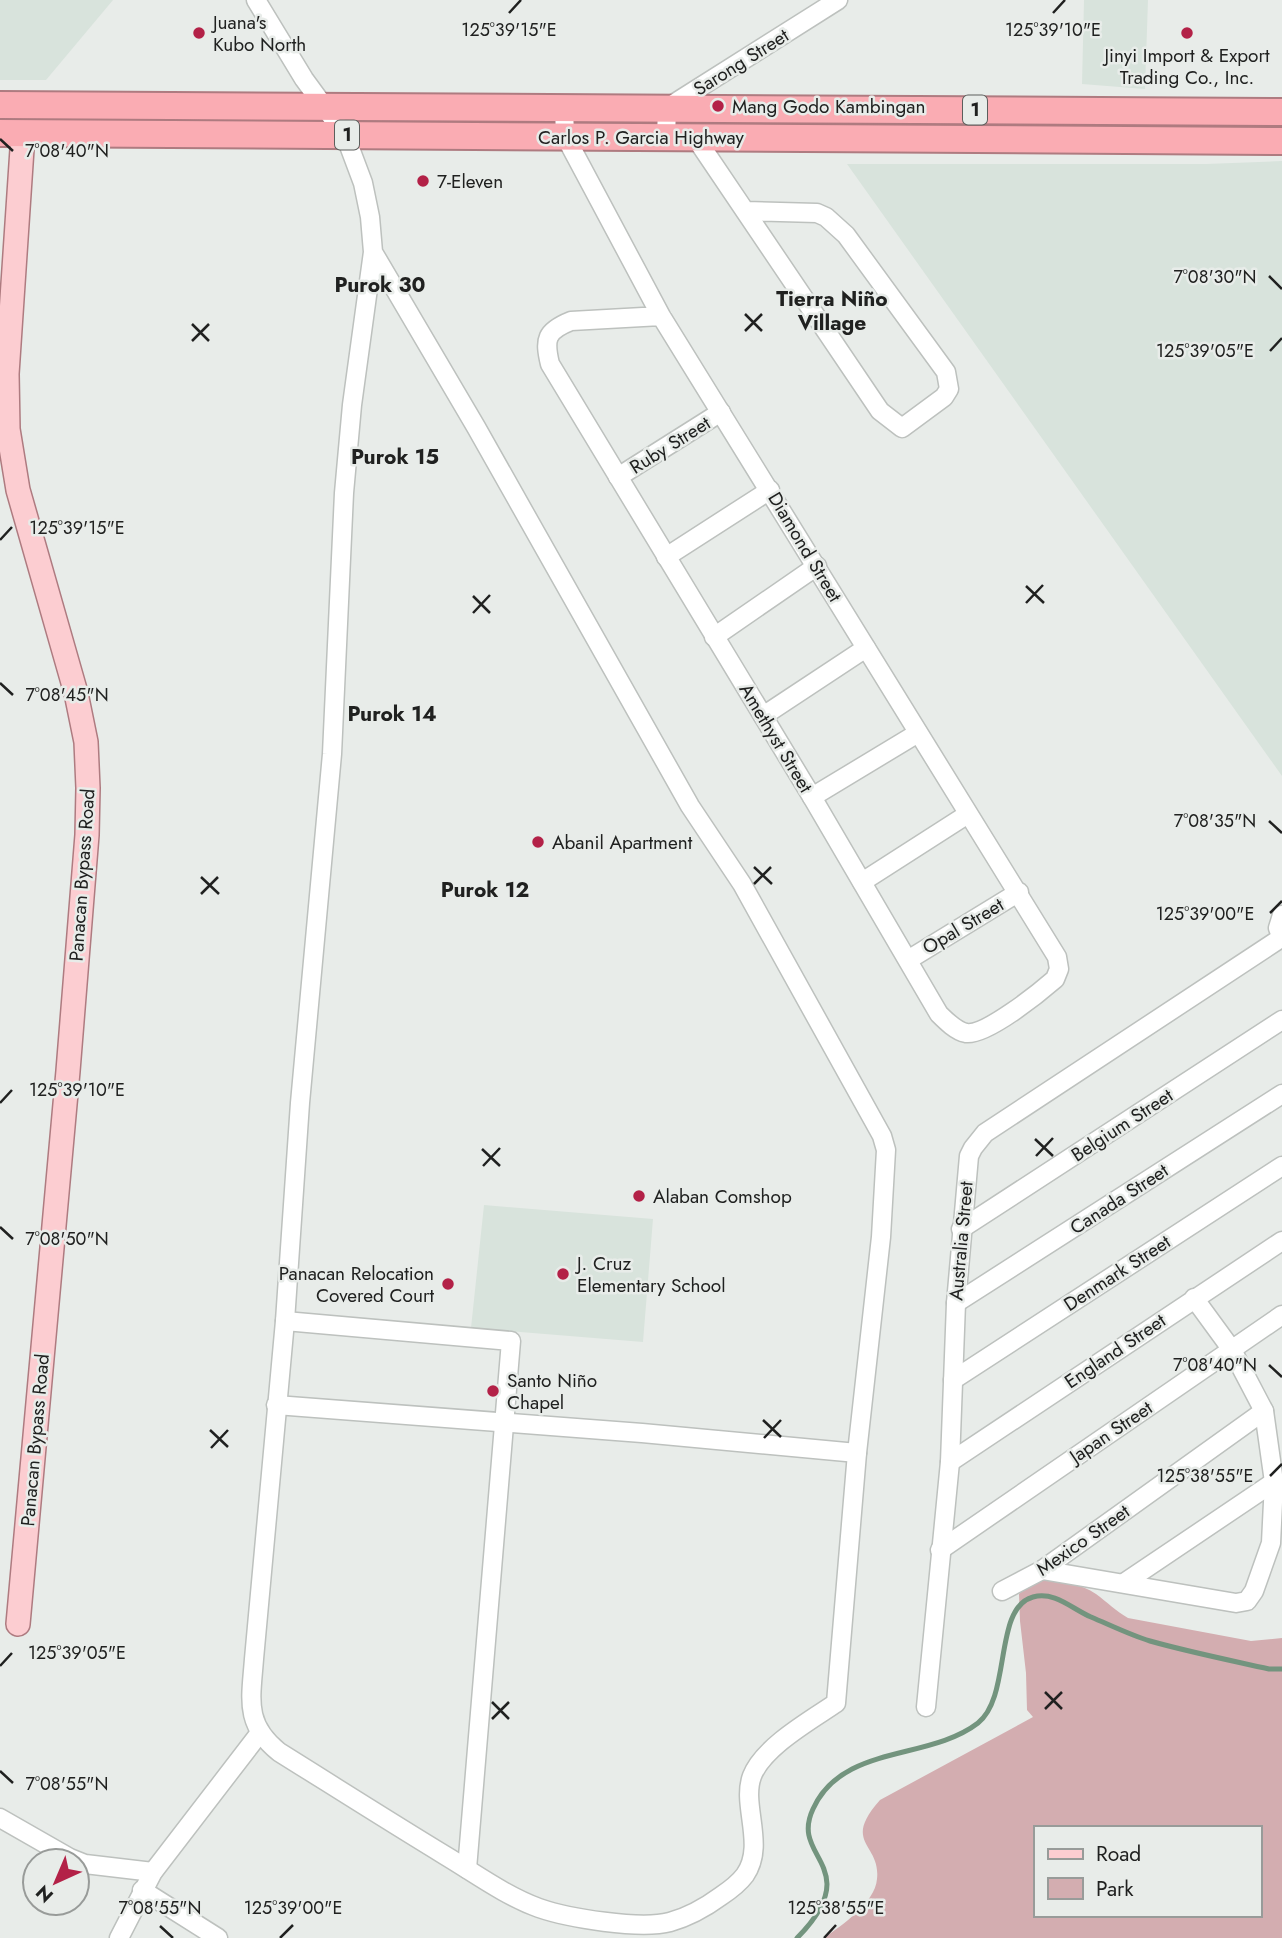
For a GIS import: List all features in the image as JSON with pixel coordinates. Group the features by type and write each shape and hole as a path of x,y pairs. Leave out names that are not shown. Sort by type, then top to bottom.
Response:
{"highway":[{"name":"Carlos P. Garcia Highway","path":"0,105 1282,112"},
{"path":"175,106 175,135"},
{"name":"Carlos P. Garcia Highway","path":"11,133 1282,141"}],"main road":[{"name":"Panacan Bypass Road","path":"11,133 8,429 19,490 76,693 86,742 88,788 87,835 19,1624"}],"street":[{"path":"256,0 323,107 345,135 363,183 373,252 352,405 345,481 332,754 301,1090 285,1321 251,1699 253,1722 259,1734 279,1752 467,1869 537,1908 561,1914 650,1925 670,1922 693,1914 744,1877 752,1861 754,1842 750,1787 752,1776 763,1760 784,1740 836,1703 857,1453 882,1226 886,1150 881,1136 742,884 690,807 476,427 373,252"},
{"name":"Sarong Street","path":"667,108 838,0"},
{"name":"Diamond Street","path":"564,108 565,136 661,316 968,814 1019,892 1057,957 1059,969 1055,979"},
{"path":"666,137 667,108"},
{"path":"695,137 880,411 902,428 944,397 949,389 946,372 846,235 826,217 817,213 745,211"},
{"name":"Amethyst Street","path":"661,316 570,321 556,326 547,341 550,364 812,797 939,1014 958,1030 968,1034 985,1029 1055,979"},
{"name":"Ruby Street","path":"618,477 721,412"},
{"path":"666,557 770,489"},
{"path":"714,637 817,566"},
{"path":"763,716 866,648"},
{"path":"812,797 918,733"},
{"path":"862,883 968,814"},
{"name":"Opal Street","path":"908,960 1019,892"},
{"path":"1282,915 1278,928 1282,939"},
{"name":"Australia Street","path":"926,1707 950,1462 961,1230 972,1148 985,1133 1282,939"},
{"name":"Belgium Street","path":"961,1230 1282,1020"},
{"name":"Canada Street","path":"956,1303 1282,1094"},
{"name":"Denmark Street","path":"953,1380 1282,1166"},
{"name":"England Street","path":"950,1462 1282,1241"},
{"path":"1042,1570 1236,1603 1247,1601 1254,1591 1271,1543 1274,1482 1264,1411 1231,1350 1194,1298"},
{"name":"Japan Street","path":"940,1550 1282,1315"},
{"path":"285,1321 511,1341 467,1869"},
{"path":"276,1405 504,1421 857,1453"},
{"name":"Mexico Street","path":"1002,1591 1042,1570 1264,1411"},
{"path":"1124,1583 1274,1482"},
{"path":"119,1938 153,1872 259,1734"},
{"path":"0,1818 85,1864 153,1872"},
{"path":"142,1890 218,1938"}],"shaded area":[{"path":"0,0 113,0 46,80 0,80"},
{"path":"1084,0 1148,0 1145,89 1082,84"},
{"path":"1282,161 1282,776 847,164 1206,164"},
{"name":"J. Cruz Elementary School","path":"484,1205 653,1219 643,1342 471,1328"}],"green space":[{"path":"1046,1578 1090,1591 1128,1618 1251,1641 1282,1638 1282,1938 824,1938 857,1913 875,1888 877,1867 863,1835 869,1815 880,1800 1033,1717 1027,1710 1019,1594 1028,1585"}],"waterway":[{"path":"797,1938 817,1914 826,1892 825,1874 808,1831 813,1809 826,1788 844,1773 865,1763 936,1743 958,1735 978,1723 988,1710 995,1693 1012,1618 1021,1604 1033,1597 1049,1596 1150,1641 1269,1669 1282,1669"}],"place":[{"name":"Juana's Kubo North","path":"199,33"},
{"name":"Jinyi Import & Export Trading Co., Inc.","path":"1187,33"},
{"name":"Mang Godo Kambingan","path":"718,106"},
{"name":"7-Eleven","path":"423,181"},
{"name":"Abanil Apartment","path":"538,842"},
{"name":"Alaban Comshop","path":"639,1196"},
{"name":"J. Cruz Elementary School","path":"563,1274"},
{"name":"Panacan Relocation Covered Court","path":"448,1284"},
{"name":"Santo Niño Chapel","path":"493,1391"}],"district":[{"name":"Purok 30","path":"380,285"},
{"name":"Tierra Niño Village","path":"832,311"},
{"name":"Purok 15","path":"395,457"},
{"name":"Purok 14","path":"392,714"},
{"name":"Purok 12","path":"485,890"}]}
